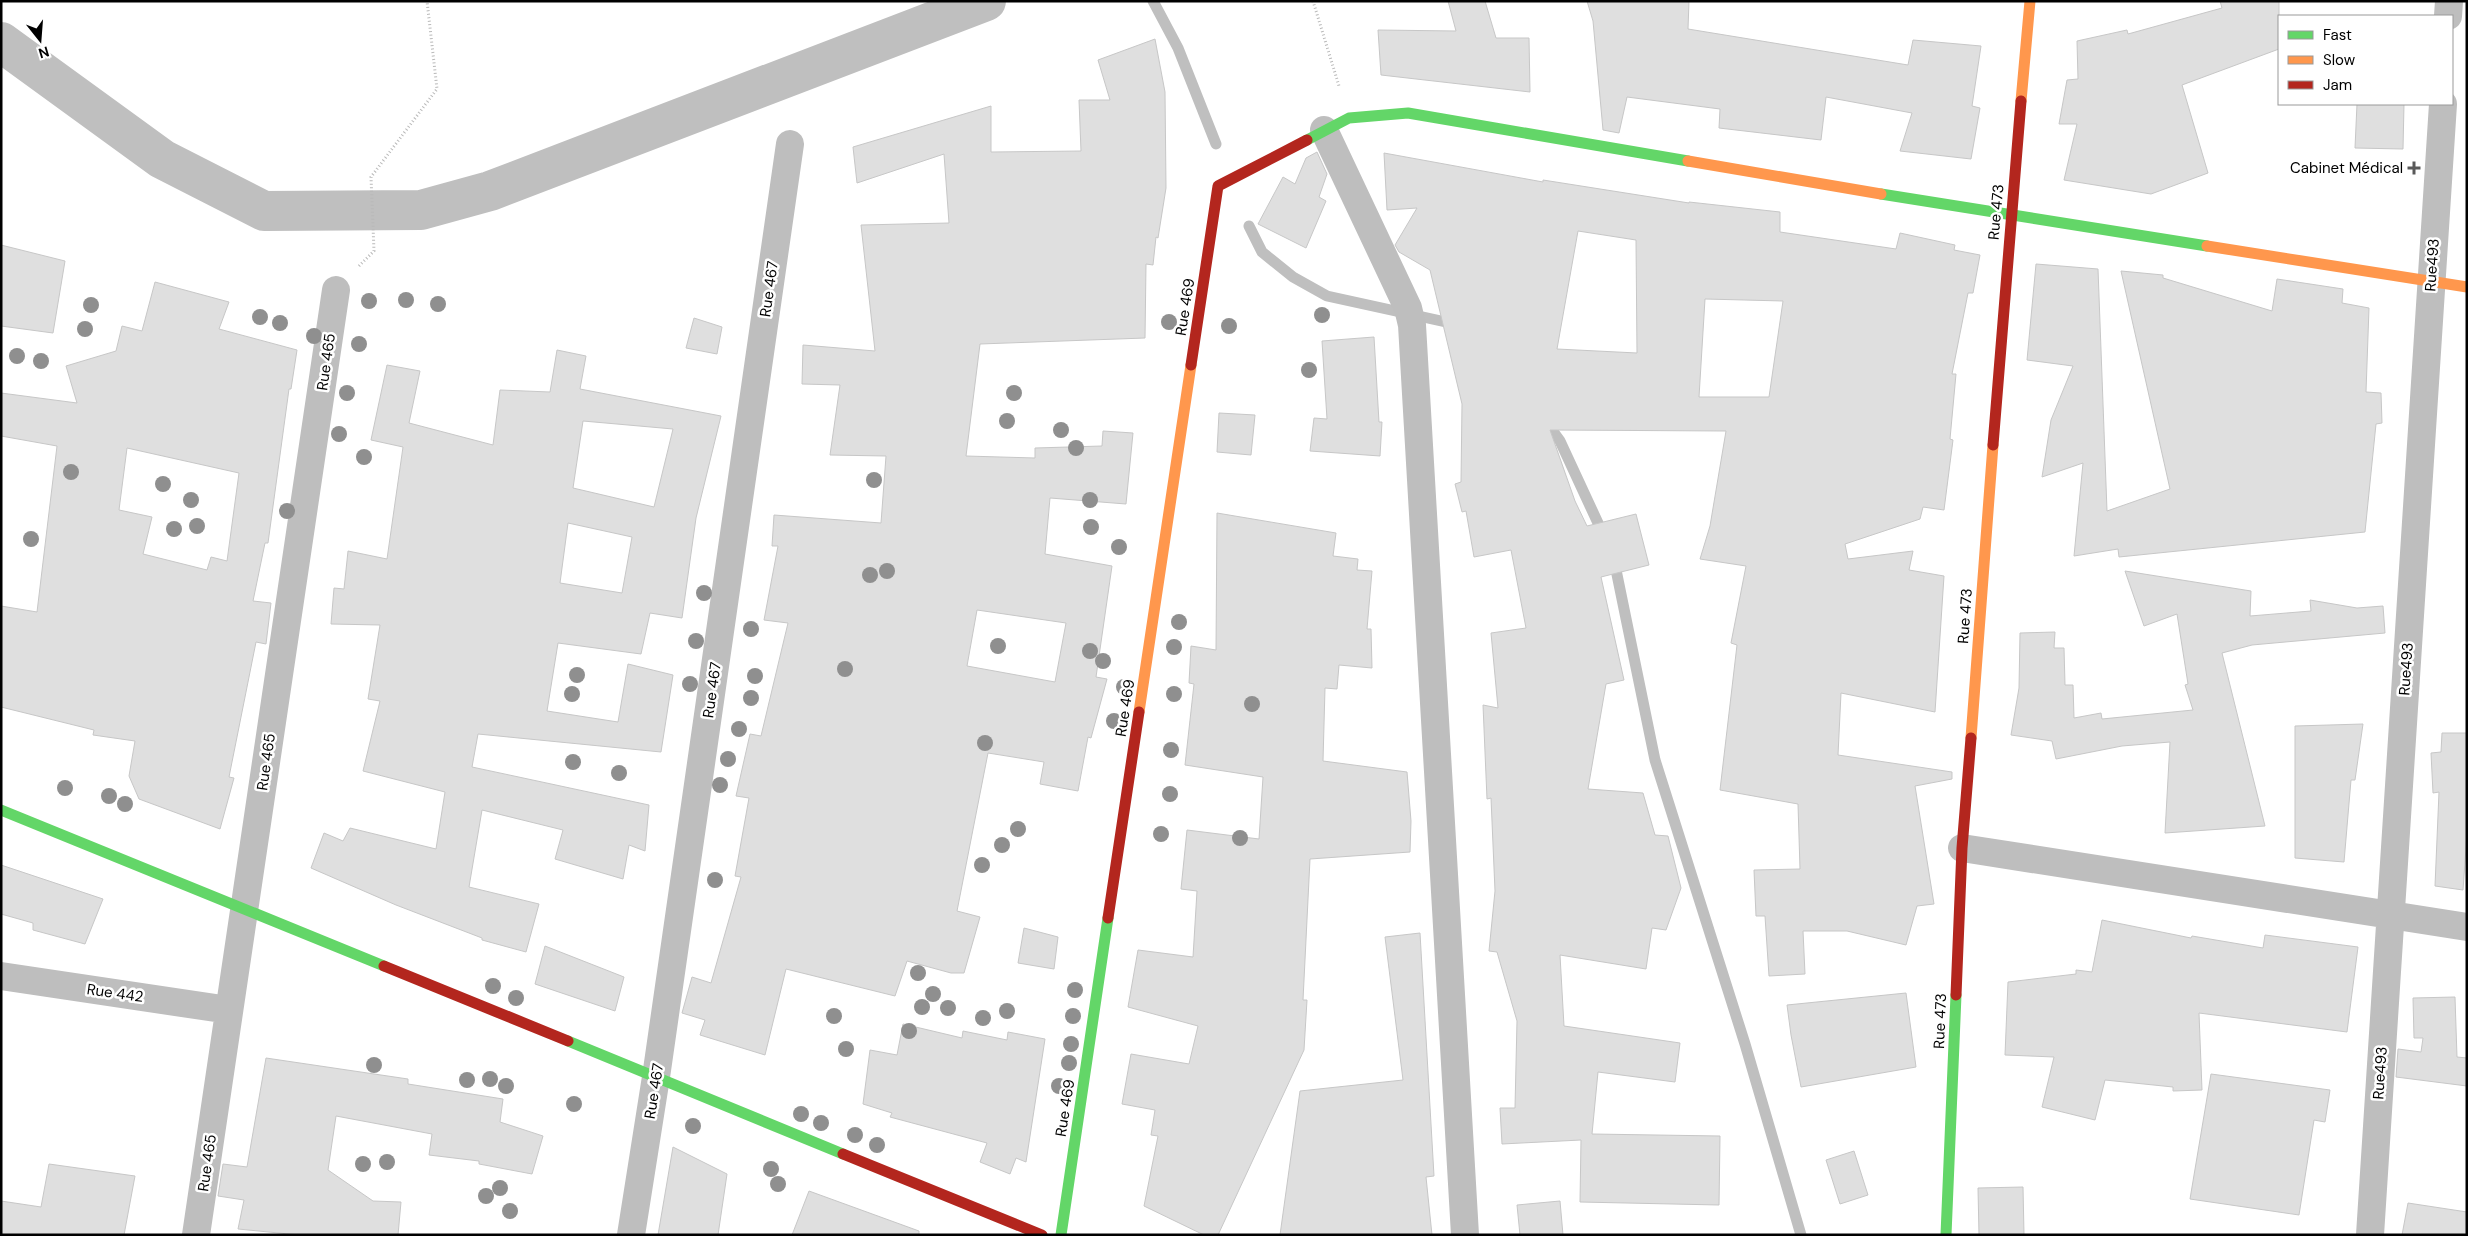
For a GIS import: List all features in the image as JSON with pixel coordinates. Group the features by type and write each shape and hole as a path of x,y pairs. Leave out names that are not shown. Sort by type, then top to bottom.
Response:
{"street":[{"name":"Rue 473","path":"1946,1235 1962,848 2011,216 2030,1"},
{"path":"2448,15 2449,1"},
{"name":"Rue493","path":"2370,1235 2443,105"},
{"path":"1465,1235 1410,317 1324,130 1349,118 1408,113 2011,216 2467,287"},
{"name":"Rue 469","path":"1061,1235 1218,186 1324,130"},
{"name":"Rue 467","path":"631,1235 656,1077 790,144"},
{"name":"Rue 465","path":"196,1235 336,290"},
{"path":"1,810 1042,1235"},
{"path":"1962,848 2467,927"},
{"name":"Rue 442","path":"1,976 230,1010"}],"path":[{"path":"374,251 371,177 437,89 427,1"},
{"path":"1313,1 1349,118"}],"building":[{"path":"1448,1 1485,1 1496,38 1529,38 1530,92 1381,75 1378,30 1456,31"},
{"path":"1587,1 1689,1 1688,29 1908,65 1913,40 1981,46 1972,106 1980,108 1971,159 1900,151 1912,113 1826,97 1821,140 1719,128 1720,109 1627,97 1619,133 1603,130 1593,21"},
{"path":"2220,1 2279,1 2278,49 2182,85 2208,173 2151,194 2064,180 2077,124 2059,124 2067,80 2078,79 2077,41 2127,30 2128,34 2222,8"},
{"path":"1155,39 1165,92 1166,188 1158,238 1156,237 1153,265 1146,264 1145,338 980,344 966,456 1035,458 1035,448 1102,446 1103,431 1133,433 1126,504 1050,498 1045,554 1112,566 1096,677 1107,679 1091,738 1088,737 1078,791 1040,784 1044,762 988,753 957,911 980,917 964,973 951,973 907,961 895,996 786,969 765,1055 700,1035 705,1020 682,1013 692,977 711,983 741,877 735,876 749,798 736,796 750,734 761,736 788,623 764,620 778,546 772,546 774,515 881,523 886,456 830,455 840,385 802,384 803,345 875,351 861,225 949,223 944,154 857,183 853,147 991,106 991,152 1081,151 1079,100 1110,100 1098,60","holes":["977,610 1066,623 1055,682 967,666"]},
{"path":"2357,105 2404,105 2403,149 2355,148"},
{"path":"1317,152 1327,174 1319,197 1326,201 1306,248 1258,224 1283,177 1295,184 1306,158"},
{"path":"1384,153 1543,182 1543,180 1689,203 1780,212 1780,232 1896,249 1900,233 1955,245 1954,250 1980,255 1973,293 1968,293 1952,374 1956,374 1950,439 1953,440 1944,510 1923,507 1920,519 1845,544 1848,559 1913,551 1909,570 1944,576 1935,712 1841,693 1838,755 1952,772 1952,779 1915,786 1934,904 1917,906 1906,945 1847,931 1803,931 1805,974 1769,976 1765,916 1756,916 1754,870 1800,869 1798,804 1720,790 1737,645 1731,643 1746,566 1700,559 1710,526 1726,431 1550,430 1575,501 1587,526 1636,514 1649,565 1601,577 1624,680 1606,684 1588,789 1643,793 1655,835 1668,836 1681,888 1666,930 1652,928 1646,969 1560,955 1564,1026 1680,1043 1675,1082 1598,1072 1592,1134 1720,1136 1719,1205 1580,1202 1581,1140 1502,1144 1500,1108 1515,1108 1517,1021 1497,952 1489,951 1495,891 1491,798 1487,799 1483,705 1498,708 1491,633 1526,628 1511,550 1474,557 1466,511 1462,512 1455,484 1461,482 1462,404 1430,270 1399,252 1395,245 1417,208 1387,210","holes":["1578,231 1636,240 1637,353 1557,349","1705,299 1783,301 1769,397 1699,397"]},
{"path":"1,245 65,261 53,333 1,326"},
{"path":"2036,264 2098,269 2107,511 2170,489 2121,271 2163,275 2163,278 2272,311 2277,279 2343,289 2342,303 2369,308 2366,392 2381,393 2382,423 2376,424 2365,532 2119,557 2118,549 2074,556 2083,463 2042,477 2051,420 2073,366 2027,360"},
{"path":"155,282 229,302 219,329 297,350 291,389 289,389 268,543 265,543 253,601 271,603 266,644 256,642 229,777 234,778 220,829 139,799 129,776 135,741 93,735 94,730 1,707 1,606 37,612 57,446 1,436 1,393 77,403 66,366 116,351 122,326 142,331","holes":["127,448 239,473 227,561 211,557 207,570 143,554 152,517 119,510"]},
{"path":"694,318 722,327 717,354 686,348"},
{"path":"1374,337 1379,422 1382,422 1380,456 1310,451 1314,418 1327,419 1322,341"},
{"path":"557,350 586,356 580,389 721,416 696,518 682,618 650,613 641,654 558,643 547,711 618,722 628,664 673,675 661,752 478,734 472,767 649,805 645,851 629,845 623,879 555,859 563,830 482,810 469,887 539,904 526,952 482,940 482,938 396,905 311,868 324,833 343,841 350,828 436,849 445,792 363,771 380,701 368,699 380,625 331,624 334,588 344,589 348,551 387,559 403,447 371,440 387,365 420,371 409,423 493,445 500,390 550,392","holes":["583,421 673,429 654,507 573,488","568,523 632,537 622,593 560,583"]},
{"path":"1219,413 1255,415 1251,455 1217,452"},
{"path":"1217,513 1336,533 1333,556 1358,559 1357,570 1372,571 1367,629 1371,629 1372,668 1339,665 1337,689 1325,688 1323,761 1407,772 1411,821 1410,852 1310,859 1303,1000 1307,1000 1304,1050 1218,1235 1204,1235 1144,1206 1158,1136 1151,1135 1155,1110 1122,1104 1131,1054 1189,1064 1198,1026 1128,1007 1138,950 1193,957 1197,891 1181,889 1187,830 1259,839 1263,777 1185,765 1194,684 1189,683 1191,646 1216,650"},
{"path":"2125,571 2251,591 2250,616 2311,611 2310,600 2357,608 2383,606 2385,633 2252,645 2222,653 2265,826 2165,833 2170,742 2122,746 2056,759 2052,741 2011,735 2019,688 2020,633 2055,632 2054,648 2064,648 2065,685 2073,685 2074,718 2101,713 2102,719 2193,710 2185,685 2188,684 2177,614 2144,626"},
{"path":"2363,724 2355,780 2351,780 2344,862 2295,858 2295,726"},
{"path":"2442,733 2467,733 2467,834 2463,890 2435,886 2439,792 2433,793 2431,753 2441,752"},
{"path":"1,865 103,899 85,944 33,930 33,923 1,914"},
{"path":"2102,920 2191,938 2192,936 2263,948 2265,935 2358,947 2347,1032 2199,1013 2202,1090 2173,1091 2173,1087 2105,1080 2095,1120 2042,1107 2054,1057 2005,1055 2008,982 2076,974 2076,970 2092,972"},
{"path":"1024,928 1058,937 1054,969 1018,963"},
{"path":"1420,933 1434,1176 1426,1177 1432,1235 1280,1235 1300,1091 1403,1080 1385,937"},
{"path":"545,946 624,977 615,1011 535,984"},
{"path":"1906,993 1916,1067 1801,1087 1787,1005"},
{"path":"2455,997 2457,1057 2467,1058 2467,1086 2396,1077 2398,1049 2421,1052 2423,1038 2414,1038 2413,998"},
{"path":"903,1024 962,1038 963,1031 1007,1040 1008,1032 1045,1039 1026,1162 1016,1158 1010,1174 980,1162 987,1143 890,1117 892,1113 863,1104 870,1050 897,1055"},
{"path":"266,1058 408,1079 408,1084 503,1099 500,1122 543,1136 532,1174 479,1164 479,1161 429,1155 432,1134 336,1116 328,1170 373,1201 401,1202 398,1235 299,1235 238,1229 244,1200 218,1196 223,1164 247,1167"},
{"path":"2211,1074 2330,1090 2325,1122 2314,1120 2299,1215 2190,1199"},
{"path":"673,1147 727,1174 718,1235 658,1235"},
{"path":"1854,1151 1868,1195 1840,1204 1826,1160"},
{"path":"49,1164 135,1176 124,1235 1,1235 1,1201 41,1207"},
{"path":"2023,1187 2024,1235 1979,1235 1978,1188"},
{"path":"809,1191 919,1231 919,1235 792,1235"},
{"path":"1560,1201 1563,1235 1520,1235 1517,1205"},
{"path":"2408,1203 2467,1212 2467,1235 2402,1235"}],"waterway":[{"path":"1,42 162,159 264,211 421,210 490,191 986,1"},
{"path":"1153,1 1178,48 1216,144"},
{"path":"1249,226 1262,252 1293,277 1327,296 1455,324"},
{"path":"1544,419 1560,441 1604,536"},
{"path":"1614,560 1655,760 1745,1044 1801,1235"}],"traffic: fast":[{"path":"1307,140 1349,118 1408,113 1688,161"},
{"path":"1881,194 2207,246"},
{"path":"1,810 384,966"},
{"path":"1061,1235 1108,918"},
{"path":"1946,1235 1956,995"},
{"path":"568,1041 843,1154"}],"traffic: slow":[{"path":"2021,101 2030,1"},
{"path":"1688,161 1881,194"},
{"path":"2207,246 2467,287"},
{"path":"1139,712 1191,365"},
{"path":"1971,738 1993,445"}],"traffic: jam":[{"path":"1993,445 2021,101"},
{"path":"1191,365 1218,186 1307,140"},
{"path":"1108,918 1139,712"},
{"path":"1956,995 1962,848 1971,738"},
{"path":"384,966 568,1041"},
{"path":"843,1154 1042,1235"}],"place":[{"name":"Cabinet Médical","path":"2414,168"}]}
